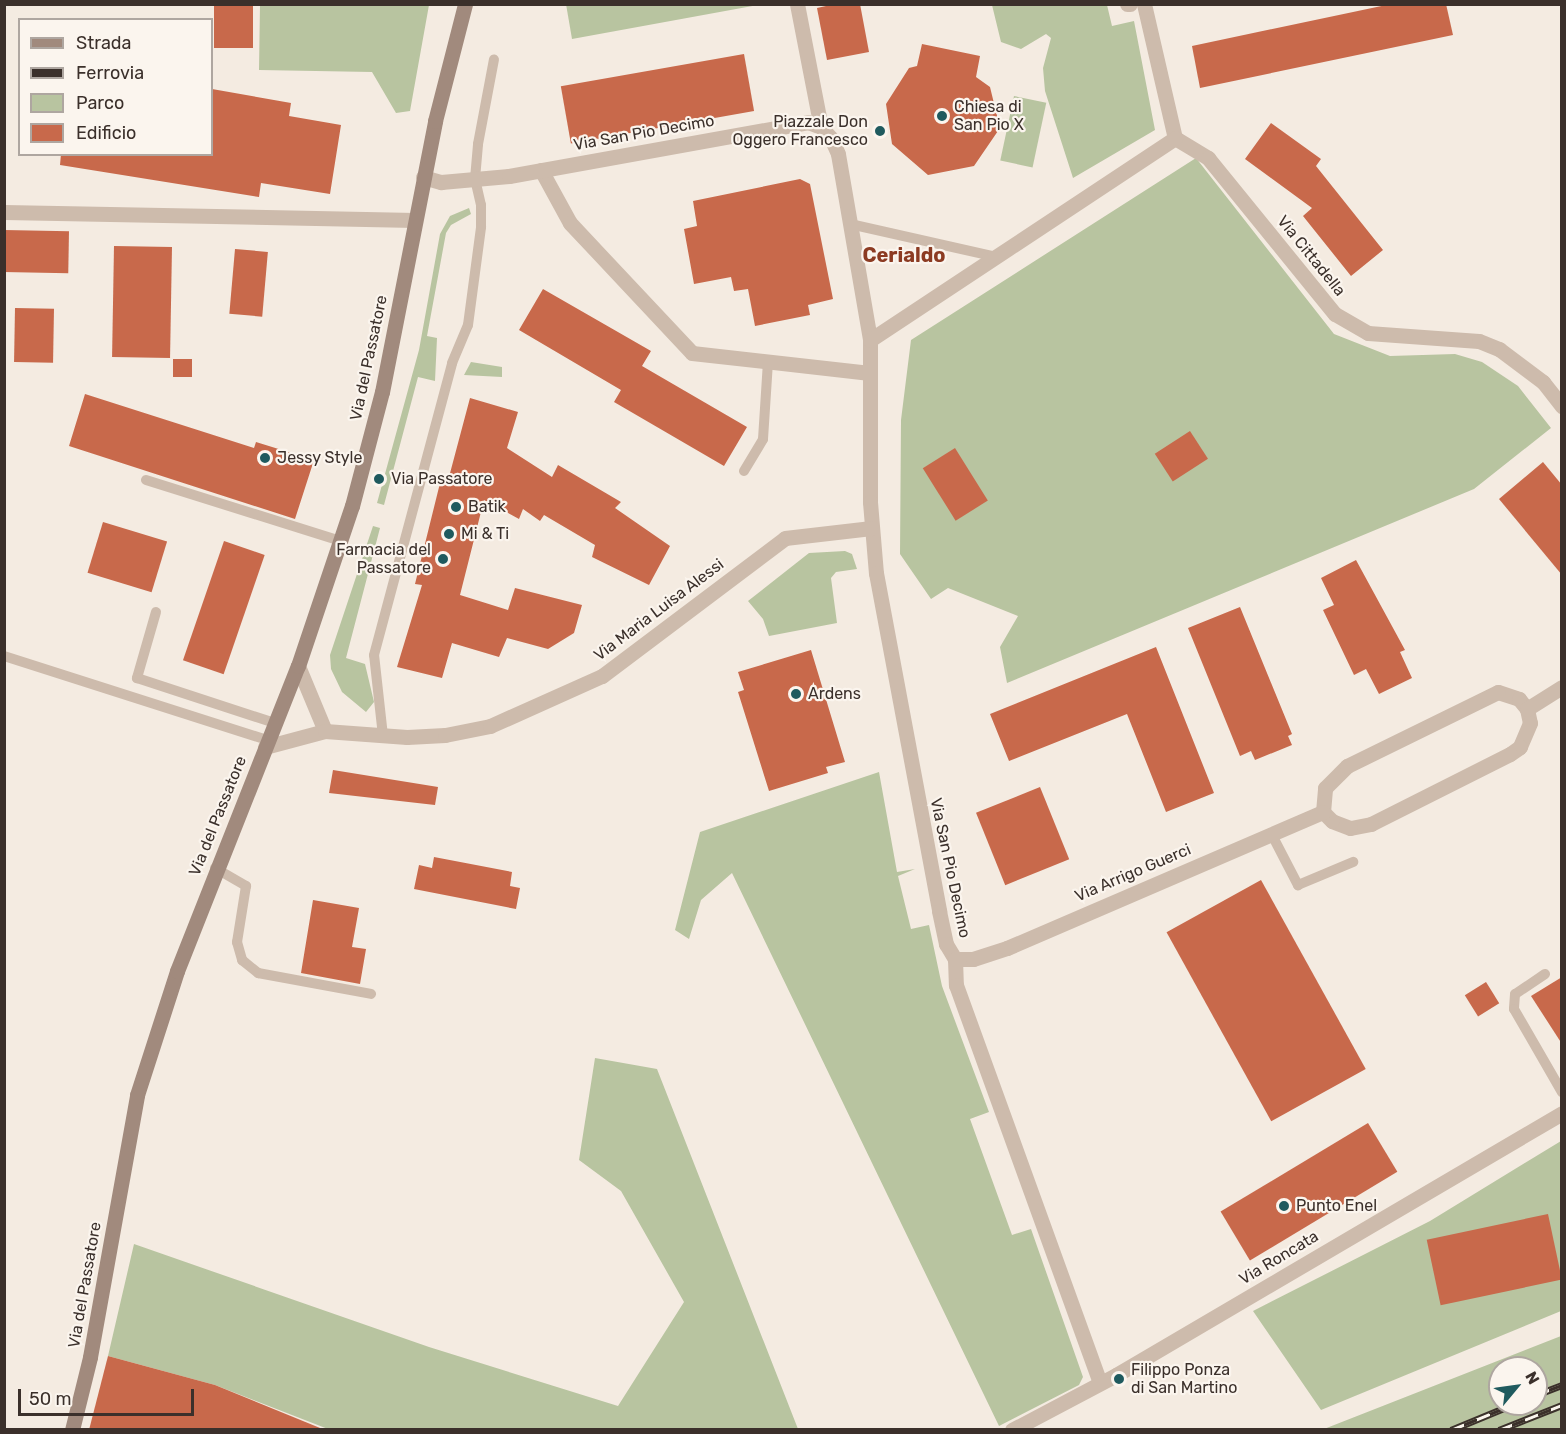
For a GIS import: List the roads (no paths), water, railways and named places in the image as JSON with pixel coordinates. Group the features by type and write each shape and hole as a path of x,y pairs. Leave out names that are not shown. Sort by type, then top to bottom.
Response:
{"street":[{"path":"797,4 821,127"},
{"path":"870,340 1175,138 1144,4"},
{"name":"Via del Passatore","path":"72,1430 90,1357 137,1095 177,971 215,868 298,666 341,541 382,392 423,177 465,6"},
{"name":"Via San Pio Decimo","path":"423,177 441,182 541,170 798,124 821,127 838,154 870,340 871,528 911,773 946,944 955,959 956,985 1100,1383"},
{"name":"Via Cittadella","path":"1175,138 1208,158 1335,315 1350,326 1368,333 1479,341 1499,349 1543,382 1562,406"},
{"path":"541,170 570,223 692,353 870,373"},
{"path":"4,212 415,220"},
{"name":"Via Maria Luisa Alessi","path":"267,743 325,731 383,736 445,735 490,726 522,714 602,676 644,648 785,537 871,528"},
{"path":"298,666 325,731"},
{"path":"1527,709 1562,687"},
{"path":"1498,692 1519,699 1527,709 1530,723 1526,736 1510,754 1371,824 1350,828 1332,822 1323,812 1325,788 1332,777 1468,704 1498,692"},
{"name":"Via Arrigo Guerci","path":"955,959 973,959 1006,948 1323,812"},
{"name":"Via Roncata","path":"1012,1430 1100,1383 1562,1113"}],"lane":[{"path":"383,736 374,655 452,363 468,325 481,227 481,205 475,179 494,59"},
{"path":"850,224 997,257"},
{"path":"744,471 763,439 768,362"},
{"path":"146,480 341,541"},
{"path":"156,612 137,678 275,723"},
{"path":"4,656 267,743"},
{"path":"1271,833 1298,885 1353,862"},
{"path":"215,868 246,886 237,942 242,960 258,973 371,994"},
{"path":"1545,974 1515,994 1514,1008 1562,1092"}],"railway":[{"path":"1548,1390 1562,1385"},
{"path":"1499,1430 1562,1405"},
{"path":"1451,1430 1488,1415"}],"place":[{"name":"Chiesa di San Pio X","path":"942,116"},
{"name":"Piazzale Don Oggero Francesco","path":"880,131"},
{"name":"Jessy Style","path":"265,458"},
{"name":"Via Passatore","path":"379,479"},
{"name":"Batik","path":"456,507"},
{"name":"Mi & Ti","path":"449,534"},
{"name":"Farmacia del Passatore","path":"443,559"},
{"name":"Ardens","path":"796,694"},
{"name":"Punto Enel","path":"1284,1206"},
{"name":"Filippo Ponza di San Martino","path":"1119,1379"}],"district":[{"name":"Cerialdo","path":"904,255"}]}
